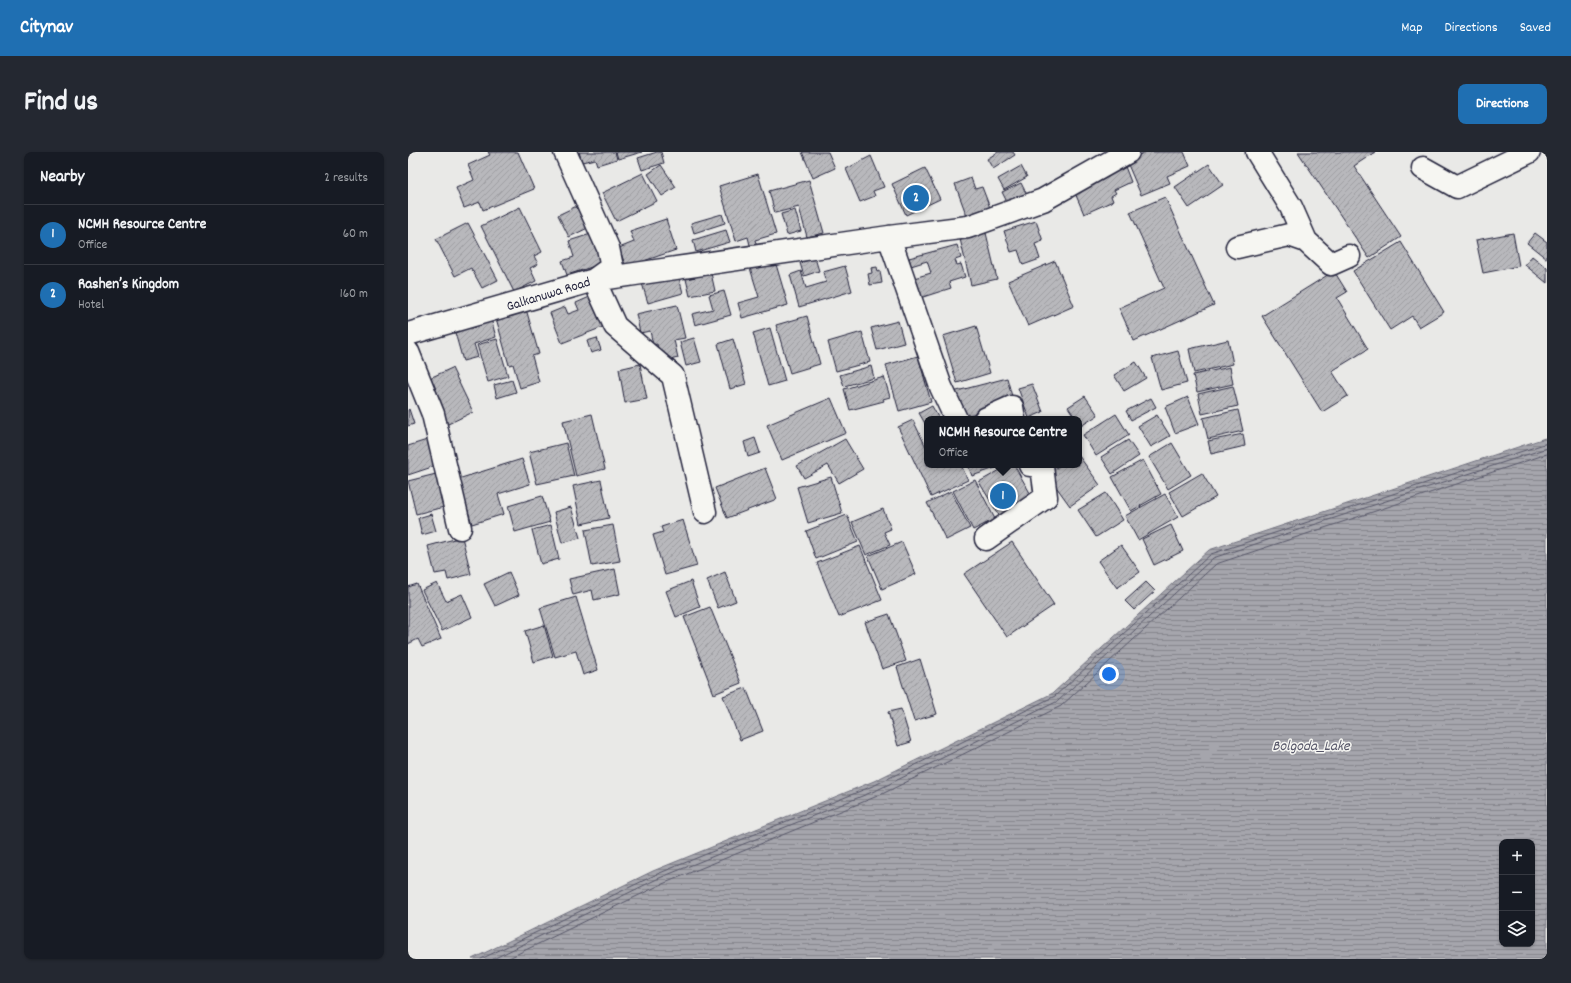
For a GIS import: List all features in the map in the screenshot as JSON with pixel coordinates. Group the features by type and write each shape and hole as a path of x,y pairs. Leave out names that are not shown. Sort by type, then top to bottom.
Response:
{"street":[{"name":"Galkanuwa Road","path":"408,334 594,280 612,267 608,248 565,152"},
{"path":"705,512 673,376 614,326 594,280 889,236 968,227 1043,200 1128,152"},
{"path":"1258,152 1291,207 1306,241"},
{"path":"1423,168 1457,187 1528,152"},
{"path":"1237,247 1289,235 1306,241 1331,264 1349,256"},
{"path":"889,236 941,387 955,416"},
{"path":"408,352 433,414 460,528"},
{"path":"992,416 1012,407 1014,416"},
{"path":"986,539 1046,497 1042,468"}],"water":[{"name":"Bolgoda_Lake","path":"1545,438 1547,440 1547,959 472,959 653,871 874,781 1053,693 1209,550"}],"building":[{"path":"488,152 518,152 534,189 483,210 480,202 464,208 456,188 474,180 468,165 490,155"},
{"path":"579,152 615,152 617,159 597,165 595,159 582,162"},
{"path":"616,152 642,152 618,159"},
{"path":"661,152 664,163 642,170 638,158"},
{"path":"802,152 828,152 835,168 813,178"},
{"path":"998,152 1013,152 1015,155 993,169 987,159"},
{"path":"1146,152 1184,152 1190,166 1167,176 1170,183 1141,195 1126,160"},
{"path":"1298,152 1375,152 1354,166 1401,237 1369,258"},
{"path":"871,156 884,187 873,191 875,196 860,202 846,169"},
{"path":"1124,164 1131,182 1114,190 1116,193 1111,196 1113,201 1084,214 1072,186"},
{"path":"1209,164 1223,185 1189,208 1175,187"},
{"path":"661,165 676,187 662,196 648,174"},
{"path":"1021,166 1027,177 1004,190 998,179"},
{"path":"925,168 940,199 906,215 892,184"},
{"path":"643,173 657,201 616,221 602,193"},
{"path":"758,174 776,234 755,240 757,247 751,249 748,237 736,241 719,186"},
{"path":"971,178 975,189 982,187 992,213 969,222 955,184"},
{"path":"809,180 824,233 807,237 799,207 775,213 769,191"},
{"path":"1021,183 1027,195 1008,204 1002,192"},
{"path":"1165,197 1214,305 1134,341 1119,308 1164,288 1130,212"},
{"path":"583,203 594,225 569,237 558,215"},
{"path":"520,207 542,252 534,256 538,264 530,268 536,281 514,292 481,226"},
{"path":"795,210 801,231 787,235 781,214"},
{"path":"722,214 725,223 694,233 691,223"},
{"path":"666,219 676,250 626,267 619,248 634,242 630,231"},
{"path":"1036,221 1043,241 1035,244 1040,259 1023,265 1018,250 1011,252 1004,231"},
{"path":"468,223 498,280 482,288 471,268 455,276 436,239"},
{"path":"726,230 730,242 696,252 693,240"},
{"path":"597,232 607,262 567,275 562,261 574,257 569,241"},
{"path":"986,233 997,279 971,285 960,239"},
{"path":"1513,233 1519,266 1483,273 1476,240"},
{"path":"1535,233 1547,242 1547,259 1527,243"},
{"path":"1401,242 1444,312 1419,327 1412,316 1390,330 1353,271"},
{"path":"957,245 961,258 955,260 957,265 961,264 965,277 949,282 951,288 920,298 914,278 931,273 927,261 911,266 909,258"},
{"path":"1532,256 1547,268 1547,283 1525,265"},
{"path":"815,258 819,271 804,276 800,263"},
{"path":"775,261 788,305 742,318 738,303 759,297 750,268"},
{"path":"1055,261 1074,306 1028,326 1008,281"},
{"path":"845,266 852,291 799,307 790,275 801,271 806,288 826,282 823,272"},
{"path":"877,267 878,272 880,271 882,283 870,285 868,274 872,273 871,268"},
{"path":"677,270 683,293 648,303 641,280"},
{"path":"1334,271 1347,292 1337,298 1368,349 1332,371 1348,396 1322,412 1262,316"},
{"path":"711,273 715,291 690,296 686,279"},
{"path":"724,291 731,315 695,325 692,314 713,309 709,295"},
{"path":"592,296 603,327 562,343 550,313 565,307 568,314 579,310 576,303"},
{"path":"677,305 685,338 674,340 678,358 661,362 657,344 653,345 650,331 640,333 636,314"},
{"path":"526,309 539,354 532,356 539,382 520,388 513,364 509,365 496,318"},
{"path":"807,316 820,364 790,373 776,325"},
{"path":"491,319 496,337 474,344 478,357 463,361 454,329"},
{"path":"898,321 904,343 877,350 871,328"},
{"path":"976,326 990,373 957,383 943,336"},
{"path":"770,328 785,381 768,386 753,333"},
{"path":"862,332 870,362 836,371 828,342"},
{"path":"597,338 601,350 591,353 587,341"},
{"path":"694,338 701,362 686,366 680,342"},
{"path":"497,339 508,376 488,382 477,345"},
{"path":"733,339 746,384 730,389 718,344"},
{"path":"1228,340 1233,364 1194,373 1189,349"},
{"path":"1178,351 1187,383 1161,390 1152,358"},
{"path":"918,356 931,402 899,411 886,365"},
{"path":"1136,362 1146,378 1124,391 1114,375"},
{"path":"640,364 647,399 625,403 619,369"},
{"path":"871,366 874,378 844,386 840,375"},
{"path":"1230,367 1233,384 1197,392 1193,375"},
{"path":"452,368 473,412 444,426 423,381"},
{"path":"884,377 890,397 883,399 884,401 850,410 844,389"},
{"path":"1007,378 1013,400 1005,406 960,416 953,392"},
{"path":"512,380 516,392 497,398 494,385"},
{"path":"1032,384 1043,412 1034,416 1028,416 1018,388"},
{"path":"1233,386 1238,406 1202,414 1198,394"},
{"path":"1085,396 1098,415 1082,425 1082,416 1074,416 1068,407"},
{"path":"1188,397 1199,424 1175,433 1165,407"},
{"path":"831,398 846,433 782,460 767,425"},
{"path":"1151,398 1156,407 1131,420 1126,411"},
{"path":"932,406 937,416 924,416 924,422 919,413"},
{"path":"409,409 414,424 408,426 408,410"},
{"path":"1238,410 1243,431 1208,439 1203,418"},
{"path":"592,414 605,469 576,476 563,421"},
{"path":"1116,414 1129,435 1096,456 1083,435"},
{"path":"1157,415 1170,436 1151,447 1138,426"},
{"path":"913,420 924,443 924,468 962,468 968,480 931,497 898,427"},
{"path":"1243,434 1245,446 1211,454 1208,441"},
{"path":"755,438 760,453 748,457 744,442"},
{"path":"845,439 863,469 839,483 828,465 804,478 797,466"},
{"path":"427,440 435,466 408,475 408,446"},
{"path":"1128,440 1139,456 1112,474 1101,457"},
{"path":"566,443 574,476 537,484 529,452"},
{"path":"1172,443 1191,475 1168,489 1149,457"},
{"path":"522,459 530,484 498,494 504,514 472,524 458,479"},
{"path":"1082,460 1100,485 1070,506 1047,474 1056,468 1082,468"},
{"path":"1143,460 1161,494 1131,511 1112,477"},
{"path":"765,468 777,499 727,518 715,488"},
{"path":"969,468 995,468 972,476"},
{"path":"1004,468 1016,468 1033,498 1000,517 979,482"},
{"path":"440,473 448,506 416,514 408,481"},
{"path":"1202,473 1216,497 1183,516 1169,492"},
{"path":"831,477 842,513 808,523 797,487"},
{"path":"601,480 609,518 581,524 573,486"},
{"path":"975,480 995,519 973,530 953,491"},
{"path":"951,491 970,528 946,540 927,503"},
{"path":"1106,493 1123,520 1096,537 1078,510"},
{"path":"1165,494 1178,517 1138,540 1125,516"},
{"path":"542,496 550,522 515,532 508,506"},
{"path":"571,507 580,538 562,543 554,512"},
{"path":"883,509 891,529 884,532 890,545 866,555 852,522"},
{"path":"431,514 436,531 422,535 418,518"},
{"path":"847,515 858,542 816,559 806,531"},
{"path":"683,520 697,566 665,575 653,535 663,532 661,527"},
{"path":"551,525 559,559 541,564 532,530"},
{"path":"613,525 620,561 592,566 585,530"},
{"path":"1171,525 1183,551 1154,565 1142,539"},
{"path":"462,537 471,574 448,580 446,572 435,574 428,546"},
{"path":"902,542 916,574 882,589 868,556"},
{"path":"1012,542 1054,605 1007,637 964,574"},
{"path":"1121,545 1140,572 1117,588 1098,561"},
{"path":"860,546 882,600 839,617 817,563"},
{"path":"615,569 620,594 594,600 592,590 573,595 569,579"},
{"path":"509,572 519,595 495,606 484,584"},
{"path":"725,572 736,601 718,608 707,580"},
{"path":"691,581 700,607 676,617 666,591"},
{"path":"1146,582 1155,591 1134,610 1125,601"},
{"path":"437,583 446,601 462,594 472,617 442,631 422,590"},
{"path":"417,584 441,639 422,647 418,639 408,644 408,587"},
{"path":"576,597 598,670 583,675 576,651 555,657 540,608"},
{"path":"710,607 741,683 714,694 684,617"},
{"path":"889,614 906,661 882,669 865,622"},
{"path":"544,625 553,656 534,662 525,631"},
{"path":"920,659 937,714 914,721 897,667"},
{"path":"746,688 763,731 740,740 723,696"},
{"path":"901,709 911,742 898,746 888,712"}],"place":[{"name":"Rashen’s Kingdom","path":"916,198"},
{"name":"NCMH Resource Centre","path":"1003,496"}]}
